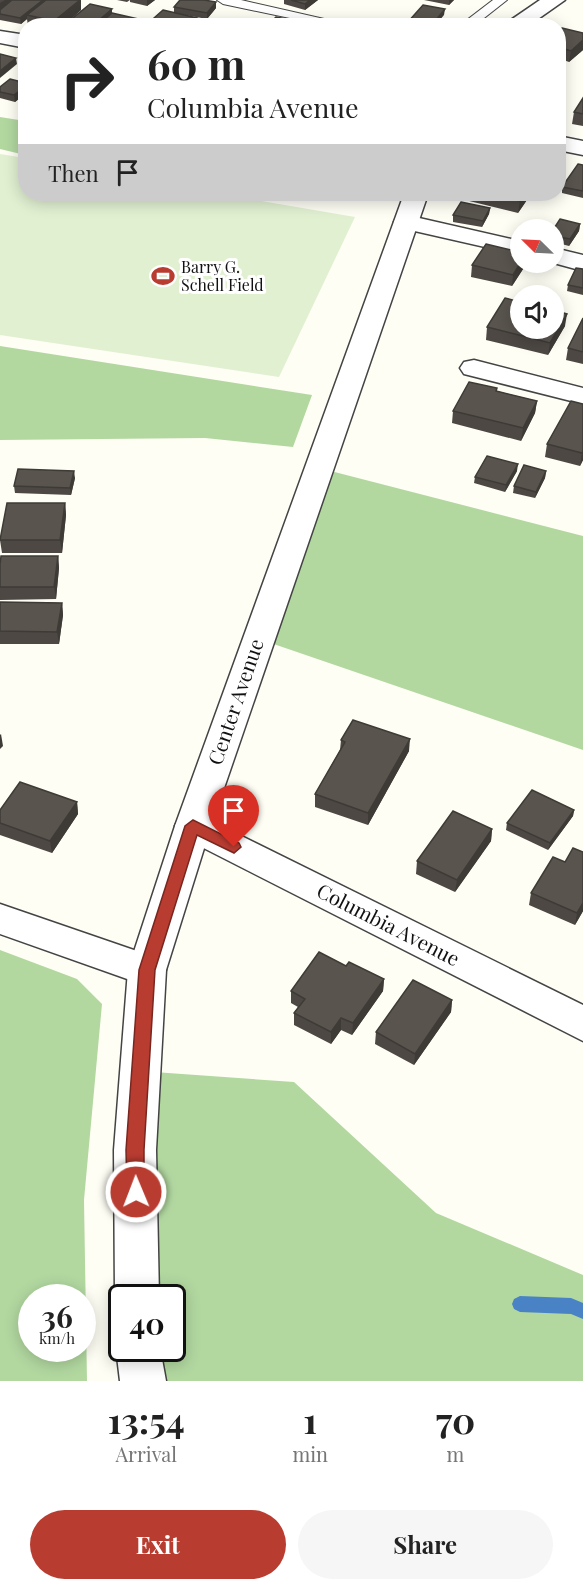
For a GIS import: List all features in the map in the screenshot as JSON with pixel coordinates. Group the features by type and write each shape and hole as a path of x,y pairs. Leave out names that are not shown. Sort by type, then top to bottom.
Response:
{"street":[{"path":"525,18 555,0"},
{"path":"0,37 18,40"},
{"path":"566,145 583,148"},
{"name":"Center Avenue","path":"137,1284 135,1150 147,970 193,826 414,201"},
{"path":"406,222 510,246"},
{"path":"564,258 583,263"},
{"path":"474,368 583,396"},
{"name":"Columbia Avenue","path":"193,826 583,1024"},
{"path":"0,919 147,970"},
{"path":"140,1362 142,1381"}],"lane":[{"path":"223,0 310,18"},
{"path":"476,18 501,0"}],"green space":[{"path":"0,117 18,120 18,153 0,149"},
{"name":"Barry G. Schell Field","path":"0,154 18,157 18,201 262,201 355,217 279,377 0,335"},
{"path":"0,346 312,395 293,447 205,438 0,440"},
{"path":"319,468 583,536 583,750 259,639"},
{"path":"0,950 77,979 102,1004 84,1200 85,1284 18,1284 18,1362 87,1362 87,1381 0,1381"},
{"path":"140,1071 294,1082 436,1213 583,1275 583,1381 143,1381 140,1362 186,1362 186,1284 137,1284"}],"building":[{"path":"12,0 43,0 20,18 0,14 0,10"},
{"path":"46,0 80,0 58,18 27,15"},
{"path":"180,0 216,2 207,13 174,7"},
{"path":"291,0 310,0 305,4"},
{"path":"90,4 112,9 101,18 73,18"},
{"path":"423,5 445,9 438,18 411,18"},
{"path":"163,10 197,18 154,18"},
{"path":"112,13 134,18 106,18"},
{"path":"566,29 583,33 583,40 571,51 566,49"},
{"path":"0,54 16,58 0,71"},
{"path":"10,79 18,81 18,92 14,95 0,92 0,87"},
{"path":"583,98 583,114 574,112"},
{"path":"578,164 583,165 583,191 566,188 566,181"},
{"path":"461,202 490,208 483,221 453,215"},
{"path":"564,220 580,224 570,239 564,238"},
{"path":"486,244 510,250 510,273 514,273 513,275 472,265"},
{"path":"576,268 583,269 583,288 568,285"},
{"path":"505,298 510,299 510,333 487,327"},
{"path":"583,318 583,352 568,348"},
{"path":"534,339 552,339 550,343"},
{"path":"469,382 537,401 523,428 453,411"},
{"path":"571,401 583,404 582,453 547,444"},
{"path":"487,456 518,464 506,485 475,477"},
{"path":"524,465 546,471 536,492 514,486"},
{"path":"18,469 74,471 70,488 14,486"},
{"path":"7,503 65,503 60,540 0,540"},
{"path":"1,556 58,556 54,587 0,587"},
{"path":"0,602 62,603 57,632 0,631"},
{"path":"353,720 410,739 368,813 315,794 345,742 341,740"},
{"path":"20,782 77,802 50,841 0,823 0,810"},
{"path":"532,790 574,810 550,843 507,823"},
{"path":"453,811 492,829 457,880 417,861"},
{"path":"573,848 583,852 583,903 577,913 531,893 553,857 565,862"},
{"path":"319,952 346,966 349,962 384,979 353,1023 341,1018 331,1032 294,1013 305,999 291,991"},
{"path":"413,980 452,1000 415,1054 376,1032"}],"waterway":[{"path":"520,1304 571,1306 583,1311"}],"place":[{"name":"Barry G. Schell Field","path":"163,276"}],"route":[{"path":"136,1192 135,1150 147,970 193,826 234,847"}]}
